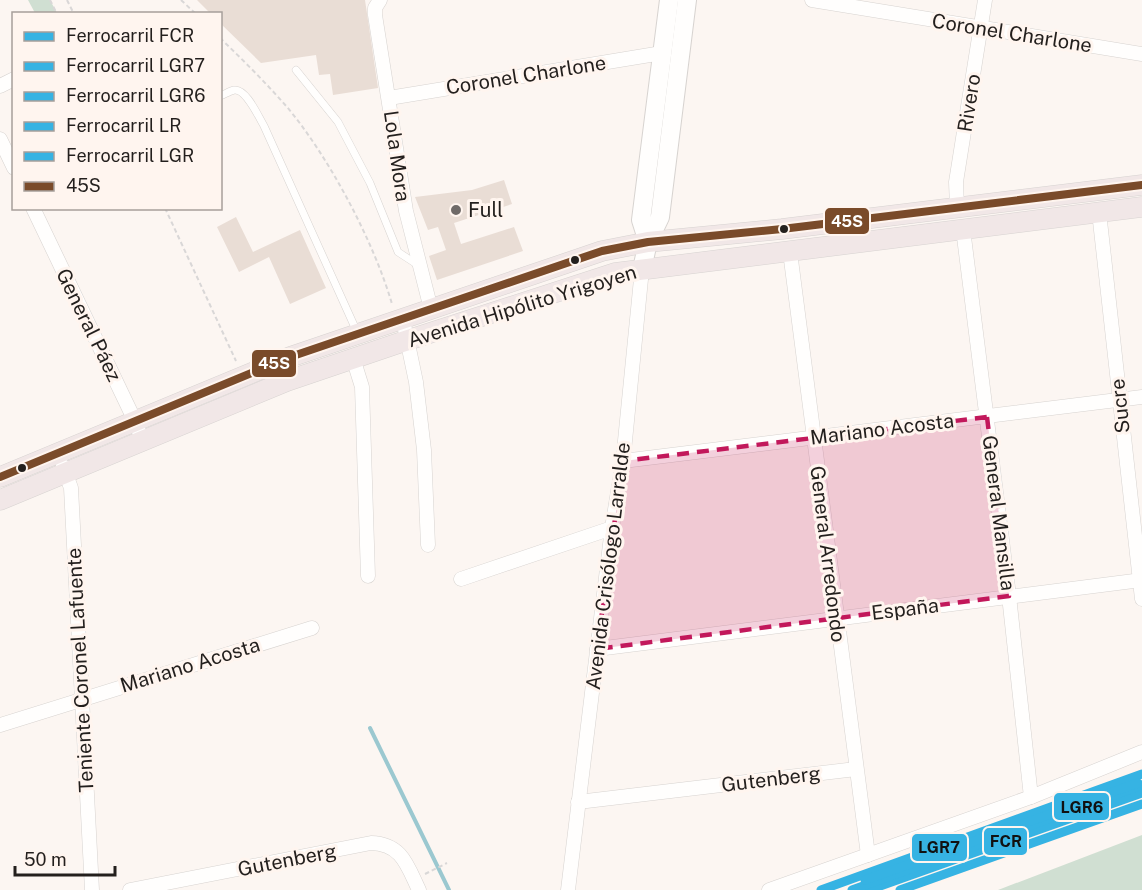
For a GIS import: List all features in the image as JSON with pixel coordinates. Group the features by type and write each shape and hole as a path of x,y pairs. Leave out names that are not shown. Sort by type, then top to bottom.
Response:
{"main road":[{"path":"648,242 641,220 669,0"},
{"path":"648,242 660,217 687,0"},
{"name":"Avenida Hipólito Yrigoyen","path":"0,477 262,368 602,251 648,242 782,229 1142,185"},
{"name":"Avenida Hipólito Yrigoyen","path":"0,500 287,381 600,278 642,269 1142,207"},
{"name":"Avenida Crisólogo Larralde","path":"642,269 648,242"}],"street":[{"name":"Coronel Charlone","path":"812,0 1142,54"},
{"name":"Rivero","path":"957,207 956,182 985,0"},
{"name":"Lola Mora","path":"379,1 375,15 405,211 431,309"},
{"name":"Coronel Charlone","path":"389,98 662,53"},
{"path":"0,140 12,164"},
{"name":"General Páez","path":"34,210 143,442"},
{"name":"Sucre","path":"1099,212 1142,599"},
{"name":"General Mansilla","path":"963,229 1009,596 1031,797"},
{"name":"General Arredondo","path":"790,252 868,855"},
{"name":"Avenida Crisólogo Larralde","path":"568,890 612,528 623,461 642,269"},
{"path":"399,321 407,340 416,382 424,450 428,545"},
{"path":"353,358 362,387 368,576"},
{"name":"Mariano Acosta","path":"623,461 1142,397"},
{"name":"Teniente Coronel Lafuente","path":"57,453 71,488 92,890"},
{"path":"461,579 612,528"},
{"name":"España","path":"597,650 1141,581"},
{"name":"Mariano Acosta","path":"0,725 312,628"},
{"path":"769,890 1031,797 1142,752"},
{"name":"Gutenberg","path":"578,802 856,769"},
{"name":"Gutenberg","path":"130,890 371,843 381,843 392,847 404,859 419,890"}],"lane":[{"path":"296,70 338,123 370,183 398,252 420,266"},
{"path":"222,95 233,90 240,90 245,94 264,126 358,334"}],"path":[{"path":"181,0 194,12"},
{"path":"222,40 288,108 334,177 373,255 399,321"},
{"path":"166,210 237,363"},
{"path":"433,870 445,864"}],"highlighted area":[{"path":"987,417 1009,596 597,649 623,461"}],"green space":[{"path":"28,0 50,0 56,12 34,12"},
{"path":"1142,835 1142,890 998,890"}],"building":[{"path":"197,0 365,0 378,88 333,95 330,74 319,75 316,55 261,63 222,25 222,12 209,12"},
{"path":"504,180 512,204 454,223 461,244 514,227 523,251 437,280 429,256 446,250 438,227 428,230 415,197 472,190"},
{"path":"236,217 253,252 300,230 326,288 290,304 269,257 239,272 217,227"}],"waterway":[{"path":"370,728 449,890"}],"rail line":[{"name":"LGR7","path":"821,890 1142,774"},
{"name":"LGR","path":"865,880 1138,783"},
{"name":"LGR6","path":"852,890 1142,785"},
{"name":"FCR","path":"869,890 1142,793"},
{"name":"LR","path":"900,890 1142,804"}],"transit line":[{"name":"45S","path":"0,477 290,357 602,251 648,242 782,229 1142,185"}],"place":[{"name":"Full","path":"456,210"}]}
